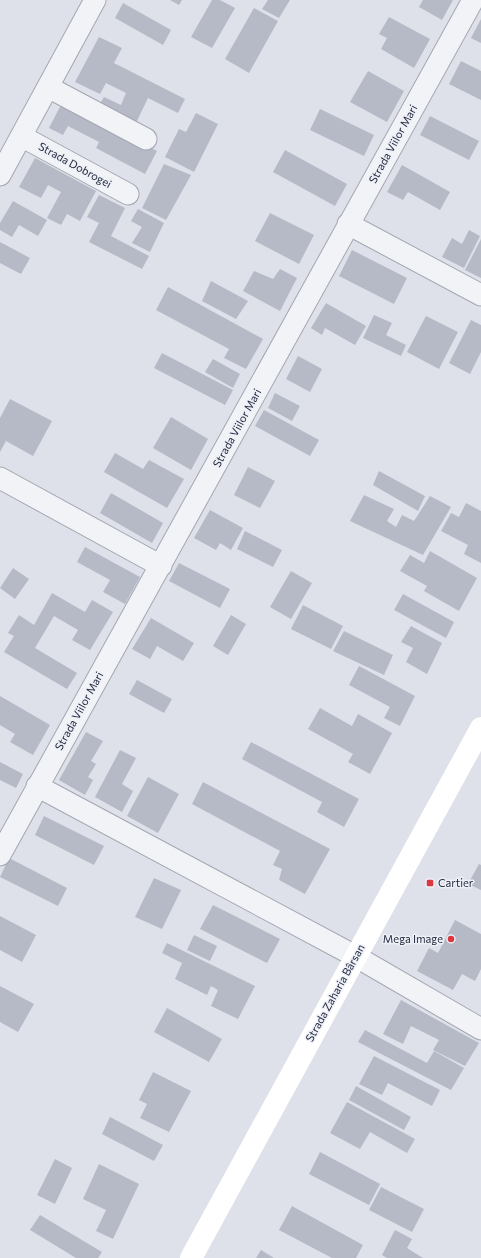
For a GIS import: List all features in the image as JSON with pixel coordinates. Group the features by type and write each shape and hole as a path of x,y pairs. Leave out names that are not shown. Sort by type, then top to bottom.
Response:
{"main road":[{"name":"Strada Zaharia Bârsan","path":"191,1258 481,728"}],"street":[{"path":"0,175 95,0"},
{"name":"Strada Viilor Mari","path":"0,855 473,0"},
{"path":"48,86 146,139"},
{"name":"Strada Dobrogei","path":"21,136 128,194"},
{"path":"348,224 481,295"},
{"path":"0,478 161,566"},
{"path":"37,786 355,956 481,1029"}],"building":[{"path":"170,0 182,0 179,5"},
{"path":"212,0 220,0 235,8 212,48 191,37"},
{"path":"268,0 290,0 279,18 262,9"},
{"path":"423,0 453,0 442,20 419,7"},
{"path":"123,3 171,30 163,45 115,18"},
{"path":"254,8 278,21 249,73 225,59"},
{"path":"389,17 430,39 414,68 381,49 387,38 379,34"},
{"path":"481,19 481,43 471,38"},
{"path":"99,37 122,48 114,63 185,99 178,113 148,98 135,125 98,107 104,97 121,105 126,93 106,83 100,94 75,82"},
{"path":"461,61 481,71 481,100 449,84"},
{"path":"368,71 404,91 387,122 350,102"},
{"path":"63,101 157,151 145,174 96,148 99,142 68,126 63,135 49,128"},
{"path":"320,109 374,135 364,156 310,130"},
{"path":"196,113 218,124 194,172 165,157 179,129 186,132"},
{"path":"430,116 479,141 469,160 420,135"},
{"path":"285,150 347,184 335,206 273,172"},
{"path":"35,158 96,191 80,221 67,214 61,225 47,218 61,192 48,185 41,198 19,187"},
{"path":"164,164 191,175 166,220 142,208"},
{"path":"402,165 450,192 440,210 408,192 403,200 387,192"},
{"path":"99,195 125,208 111,236 149,256 142,269 89,242 99,223 87,217"},
{"path":"13,201 47,220 38,236 19,225 12,237 0,230 0,223"},
{"path":"138,209 164,223 150,252 132,243 142,227 131,221"},
{"path":"270,213 314,235 299,264 255,241"},
{"path":"469,230 480,236 464,268 442,257 452,238 462,244"},
{"path":"481,239 481,278 465,270"},
{"path":"0,242 30,258 21,274 0,263"},
{"path":"352,250 407,278 394,304 339,276"},
{"path":"280,269 297,278 280,311 243,291 254,271 273,279"},
{"path":"211,281 248,301 236,319 202,301"},
{"path":"168,287 263,339 246,369 224,358 229,349 156,310"},
{"path":"326,303 366,326 355,345 325,328 322,335 311,328"},
{"path":"374,315 392,323 386,335 406,345 401,356 363,338"},
{"path":"426,316 458,332 439,369 407,352"},
{"path":"471,320 481,325 481,352 470,374 449,363"},
{"path":"162,353 233,390 225,405 154,368"},
{"path":"298,356 322,369 310,392 286,379"},
{"path":"213,359 240,374 233,388 205,372"},
{"path":"275,393 300,406 292,421 268,408"},
{"path":"10,399 52,421 33,456 6,441 0,452 0,418"},
{"path":"264,410 319,440 310,456 255,426"},
{"path":"171,417 208,439 191,470 153,448"},
{"path":"115,453 143,469 149,460 184,479 167,508 104,472"},
{"path":"248,467 275,481 260,508 234,495"},
{"path":"379,471 425,496 418,511 373,485"},
{"path":"111,493 163,523 152,543 100,513"},
{"path":"364,495 394,509 387,521 396,527 402,515 414,521 430,496 451,507 423,555 350,521"},
{"path":"466,503 481,511 481,563 464,554 468,545 441,531 451,513 459,517"},
{"path":"210,510 243,528 231,550 220,543 216,550 194,538"},
{"path":"245,531 282,550 273,567 237,549"},
{"path":"85,547 140,577 125,604 103,592 110,580 77,562"},
{"path":"430,551 477,578 459,611 424,591 427,586 400,571 410,555 424,563"},
{"path":"179,563 230,589 220,608 169,581"},
{"path":"13,568 29,579 15,599 0,588"},
{"path":"291,571 312,583 291,619 270,607"},
{"path":"52,593 85,612 92,600 113,612 90,650 72,640 78,630 54,616 35,648 77,673 67,689 4,652 14,636 8,633 19,615 34,625"},
{"path":"403,594 454,622 446,638 394,610"},
{"path":"303,605 343,626 331,649 291,629"},
{"path":"231,615 246,624 228,655 213,646"},
{"path":"151,618 194,643 183,661 157,646 150,659 132,649"},
{"path":"411,626 442,643 427,674 406,662 413,648 401,642"},
{"path":"344,631 393,655 384,675 333,651"},
{"path":"359,666 415,696 400,726 384,718 390,707 349,685"},
{"path":"137,680 172,699 164,713 129,694"},
{"path":"0,696 50,725 33,755 10,742 15,734 0,725"},
{"path":"320,708 352,726 358,714 392,733 370,774 348,762 353,754 308,729"},
{"path":"86,732 103,741 91,761 96,764 88,777 93,780 85,795 59,780"},
{"path":"251,742 359,799 344,827 317,812 322,802 242,759"},
{"path":"120,750 136,758 122,784 133,791 122,812 95,797"},
{"path":"0,762 23,774 16,788 0,780"},
{"path":"148,777 179,794 158,833 127,816"},
{"path":"203,782 330,849 305,894 279,880 282,869 273,865 280,851 192,804"},
{"path":"44,816 104,846 94,865 35,835"},
{"path":"9,858 67,888 58,906 0,877"},
{"path":"479,864 481,865 481,890 468,884"},
{"path":"154,878 181,890 162,929 135,917"},
{"path":"213,905 280,939 267,963 200,929"},
{"path":"0,916 36,935 22,962 0,950"},
{"path":"455,920 481,934 481,969 475,981 462,974 453,990 417,971 429,948 438,953"},
{"path":"194,935 217,946 210,961 187,950"},
{"path":"167,943 255,986 238,1019 211,1006 218,990 211,986 207,995 175,979 182,963 162,953"},
{"path":"0,986 34,1004 18,1032 0,1022"},
{"path":"401,1000 479,1043 465,1066 433,1050 439,1040 411,1026 403,1044 383,1034"},
{"path":"167,1008 222,1039 209,1062 154,1032"},
{"path":"365,1030 427,1063 434,1051 464,1068 451,1090 358,1042"},
{"path":"374,1056 440,1090 432,1106 388,1083 382,1095 359,1084"},
{"path":"153,1072 191,1091 169,1132 140,1118 147,1104 139,1100"},
{"path":"356,1086 411,1117 404,1130 349,1100"},
{"path":"347,1102 415,1139 407,1153 370,1132 360,1149 330,1133"},
{"path":"110,1117 163,1145 154,1161 102,1134"},
{"path":"320,1152 380,1184 369,1205 309,1174"},
{"path":"55,1159 72,1168 55,1204 37,1195"},
{"path":"99,1164 139,1184 113,1239 96,1231 106,1210 83,1199"},
{"path":"381,1187 424,1209 412,1232 369,1210"},
{"path":"292,1206 363,1245 356,1258 332,1258 279,1230"},
{"path":"40,1215 102,1252 98,1258 76,1258 30,1230"},
{"path":"395,1230 412,1239 407,1248 423,1258 387,1258 382,1255"},
{"path":"261,1250 274,1258 256,1258"}],"place":[{"name":"Cartier","path":"430,883"},
{"name":"Mega Image","path":"451,939"}]}
